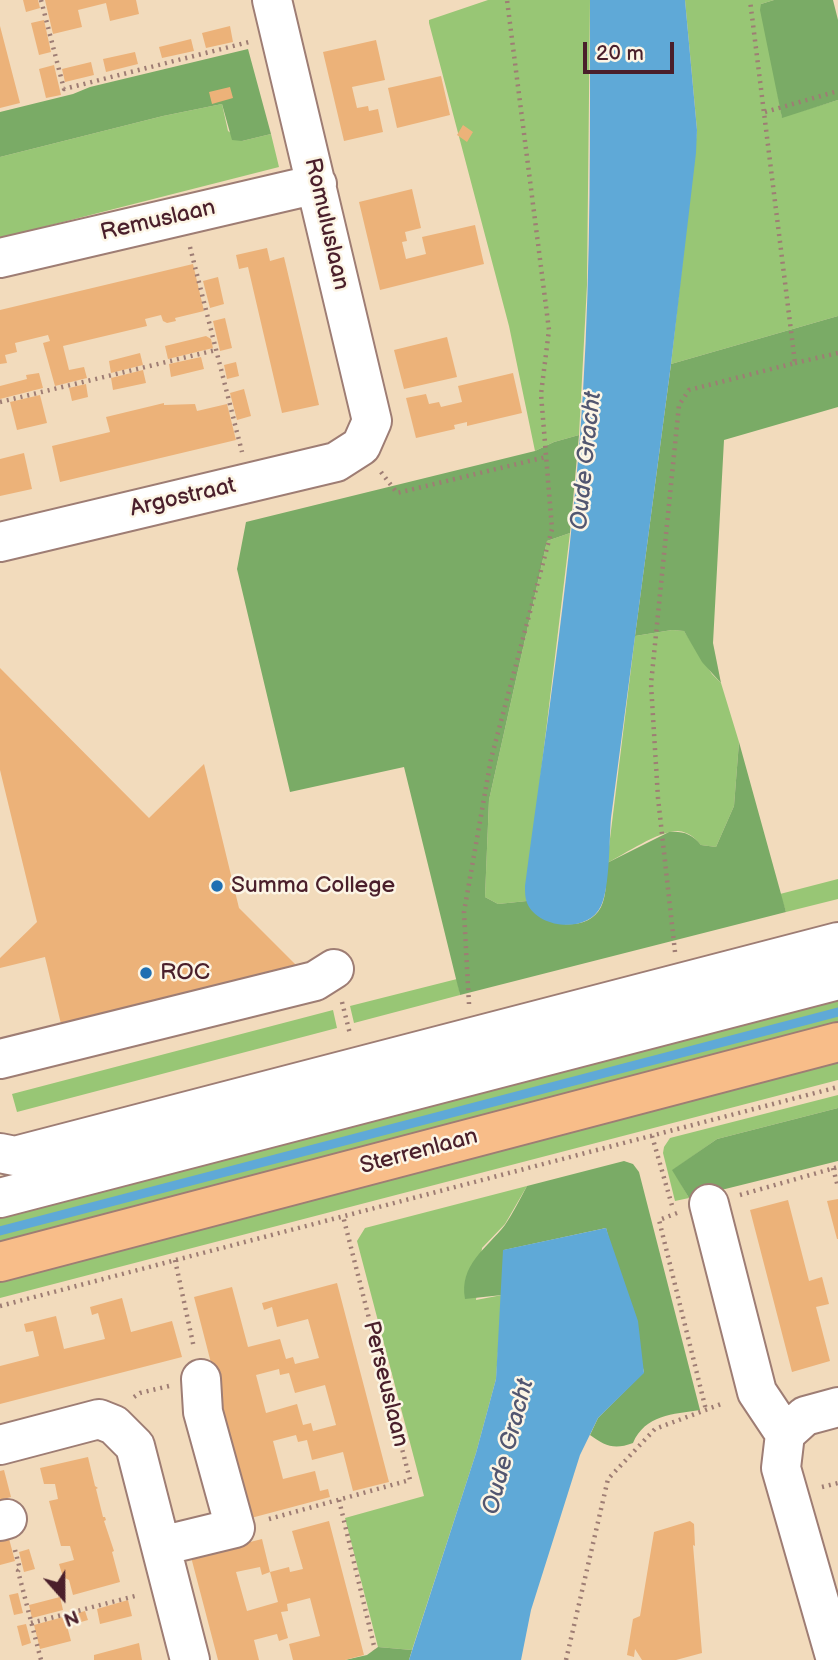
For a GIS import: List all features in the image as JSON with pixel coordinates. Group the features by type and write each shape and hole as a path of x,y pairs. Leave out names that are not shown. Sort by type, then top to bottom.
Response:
{"main road":[{"name":"Sterrenlaan","path":"0,1262 838,1042"}],"street":[{"name":"Romuluslaan","path":"277,17 372,421 361,446"},
{"name":"Remuslaan","path":"0,258 317,184"},
{"name":"Argostraat","path":"0,542 337,462 361,446"},
{"path":"0,1153 15,1156 838,942"},
{"path":"0,1059 315,981 334,969"},
{"path":"0,1198 838,979"},
{"path":"699,1214 757,1392 785,1434 781,1468 836,1660"},
{"path":"160,1546 235,1528 203,1412 201,1379"},
{"path":"785,1434 805,1416 838,1407"},
{"path":"0,1445 99,1419 114,1425 135,1446 190,1660"}],"path":[{"path":"41,0 64,89 277,17"},
{"path":"470,1013 464,912 491,760 552,529 541,394 549,330 507,0"},
{"path":"750,0 795,363"},
{"path":"765,112 838,91"},
{"path":"182,215 249,482"},
{"path":"0,402 216,350"},
{"path":"676,960 658,798 650,684 679,405 689,390 838,353"},
{"path":"361,446 397,493 546,457"},
{"name":"Sterrenlaan","path":"0,1306 838,1087"},
{"path":"652,1136 699,1214"},
{"path":"566,1660 608,1479 654,1429 706,1410 659,1220 699,1214 836,1167 838,1187"},
{"name":"Perseuslaan","path":"235,1528 410,1480 343,1216"},
{"path":"99,1419 141,1393 201,1379 175,1260"},
{"path":"339,1500 375,1650"},
{"path":"4,1520 41,1660"},
{"path":"31,1623 171,1587"}],"green space":[{"path":"488,0 590,0 587,285 579,435 535,451 509,326 429,23 429,20"},
{"path":"685,0 774,0 761,4 782,117 838,100 838,316 671,364 697,130"},
{"path":"774,0 833,0 838,20 838,100 782,118 760,10 761,4"},
{"path":"248,49 271,134 242,141 232,140 222,104 0,157 0,112"},
{"path":"222,104 228,131 242,141 271,134 279,167 0,238 0,157"},
{"path":"838,316 838,407 724,440 713,643 721,683 702,662 684,631 672,630 635,636 671,364"},
{"path":"579,435 570,533 547,541 489,800 485,897 498,904 527,901 541,916 563,924 574,924 594,916 601,907 607,863 669,832 687,834 701,845 716,847 734,806 739,742 786,912 460,995 404,767 290,792 237,569 246,522 535,451"},
{"path":"570,533 527,901 498,904 485,897 489,800 547,541"},
{"path":"672,630 684,631 712,674 721,683 739,742 734,806 716,847 701,845 685,833 670,832 651,839 607,863 635,636"},
{"path":"838,879 838,899 786,912 780,894"},
{"path":"457,979 460,995 354,1023 350,1006"},
{"path":"838,996 838,1027 0,1245 0,1214"},
{"path":"333,1010 337,1028 17,1112 12,1094"},
{"path":"838,1058 838,1080 0,1298 0,1276"},
{"path":"838,1095 838,1108 717,1139 673,1170 689,1198 675,1201 663,1153 670,1138"},
{"path":"838,1108 838,1161 689,1198 672,1170 717,1139"},
{"path":"624,1161 633,1164 639,1172 700,1410 652,1421 633,1443 615,1446 605,1444 590,1435 598,1418 644,1372 606,1228 504,1250 502,1295 465,1299 464,1287 470,1267 505,1225 527,1186"},
{"path":"527,1186 505,1224 482,1248 476,1300 502,1295 496,1379 476,1453 412,1650 378,1647 345,1518 424,1496 357,1241 365,1228"},
{"path":"378,1647 412,1650 409,1660 345,1660 367,1655"}],"water":[{"name":"Oude Gracht","path":"590,0 685,0 697,130 671,364 611,818 606,887 601,906 595,915 586,921 563,925 552,923 533,912 526,901 525,886 558,639 579,454 589,245"},
{"name":"Oude Gracht","path":"606,1228 638,1321 644,1373 598,1418 580,1455 531,1610 521,1660 409,1660 476,1453 496,1379 503,1250"}],"building":[{"path":"23,0 38,0 40,8 26,12"},
{"path":"45,0 136,0 139,14 110,21 106,3 78,10 82,27 53,34"},
{"path":"44,20 51,52 39,55 31,23"},
{"path":"0,26 20,103 0,108"},
{"path":"230,26 233,42 206,48 202,33"},
{"path":"191,39 194,51 162,58 159,47"},
{"path":"376,40 385,80 352,87 357,108 368,106 369,111 378,109 383,132 344,141 323,52"},
{"path":"135,52 138,64 106,72 103,59"},
{"path":"91,62 94,75 65,82 62,69"},
{"path":"54,65 61,95 46,98 39,69"},
{"path":"441,76 450,115 397,128 388,88"},
{"path":"230,87 233,98 212,104 209,92"},
{"path":"463,125 473,132 467,142 457,135"},
{"path":"412,189 421,228 405,232 407,241 402,242 406,259 426,254 422,237 475,225 484,264 380,290 359,202"},
{"path":"267,248 270,261 284,257 319,405 282,413 248,267 239,269 236,255"},
{"path":"193,264 204,311 175,318 176,321 167,323 161,315 145,319 147,326 63,346 69,370 84,367 87,378 55,386 43,343 50,341 48,335 15,343 17,352 5,355 7,363 0,364 0,310"},
{"path":"218,277 224,304 210,308 203,281"},
{"path":"225,318 232,348 220,351 213,321"},
{"path":"206,336 211,339 213,348 168,359 165,346"},
{"path":"447,337 457,377 404,389 394,350"},
{"path":"140,353 143,365 111,373 109,361"},
{"path":"201,357 204,369 171,377 169,364"},
{"path":"236,362 239,376 227,379 224,365"},
{"path":"143,370 146,383 113,390 111,378"},
{"path":"39,373 43,388 0,399 0,386 27,379 26,375"},
{"path":"513,373 522,413 467,426 467,422 454,425 455,429 416,438 406,398 426,394 429,404 439,402 441,407 462,402 458,386"},
{"path":"86,384 88,397 72,401 69,388"},
{"path":"244,389 251,416 237,420 230,393"},
{"path":"40,395 47,423 17,430 10,402"},
{"path":"164,403 195,404 197,411 227,404 236,440 60,482 52,446 110,432 106,417"},
{"path":"24,453 32,489 0,496 0,459"},
{"path":"0,668 149,818 204,764 239,908 298,967 61,1024 45,957 0,968 0,958 37,922 0,770"},
{"path":"838,1199 838,1239 837,1239 827,1201"},
{"path":"788,1200 809,1281 822,1277 829,1304 816,1307 830,1361 792,1372 750,1210"},
{"path":"337,1283 389,1482 353,1491 343,1452 312,1460 307,1440 298,1442 296,1435 273,1441 283,1479 315,1471 320,1491 328,1489 330,1497 251,1518 194,1297 232,1287 248,1347 280,1339 286,1359 293,1357 295,1364 319,1358 308,1319 277,1327 272,1307 264,1310 262,1303","holes":["279,1369 280,1375 289,1373 295,1393 325,1385 336,1425 313,1431 311,1423 303,1425 297,1404 266,1413 256,1375"]},
{"path":"122,1298 131,1332 172,1321 182,1357 0,1404 0,1366 39,1356 33,1331 26,1332 24,1324 56,1316 64,1349 105,1339 98,1313 92,1315 90,1307"},
{"path":"88,1457 120,1582 73,1595 69,1580 63,1577 59,1564 74,1560 70,1546 61,1546 49,1501 58,1499 55,1484 44,1484 40,1468"},
{"path":"4,1470 11,1497 0,1500 0,1471"},
{"path":"329,1521 364,1655 345,1660 293,1660 289,1644 320,1636 310,1598 287,1604 288,1611 281,1612 288,1638 279,1641 277,1634 254,1640 259,1660 218,1660 191,1557 262,1539 270,1572 289,1567 290,1572 303,1569 292,1531","holes":["260,1567 262,1575 270,1572 278,1602 247,1611 236,1572"]},
{"path":"690,1521 694,1524 695,1546 693,1545 702,1653 676,1660 642,1660 635,1649 634,1657 627,1655 633,1619 640,1616 654,1532"},
{"path":"8,1535 15,1561 0,1565 0,1537"},
{"path":"29,1549 35,1569 24,1572 19,1552"},
{"path":"18,1593 23,1613 14,1615 9,1595"},
{"path":"60,1597 63,1610 32,1618 29,1605"},
{"path":"128,1600 132,1616 100,1624 97,1609"},
{"path":"85,1611 88,1620 67,1626 71,1641 40,1649 34,1625"},
{"path":"26,1624 31,1643 22,1646 17,1626"},
{"path":"139,1643 142,1660 94,1660 94,1655"}],"waterway":[{"path":"0,1231 838,1012"}],"place":[{"name":"Summa College","path":"217,886"},
{"name":"ROC","path":"146,973"}]}
